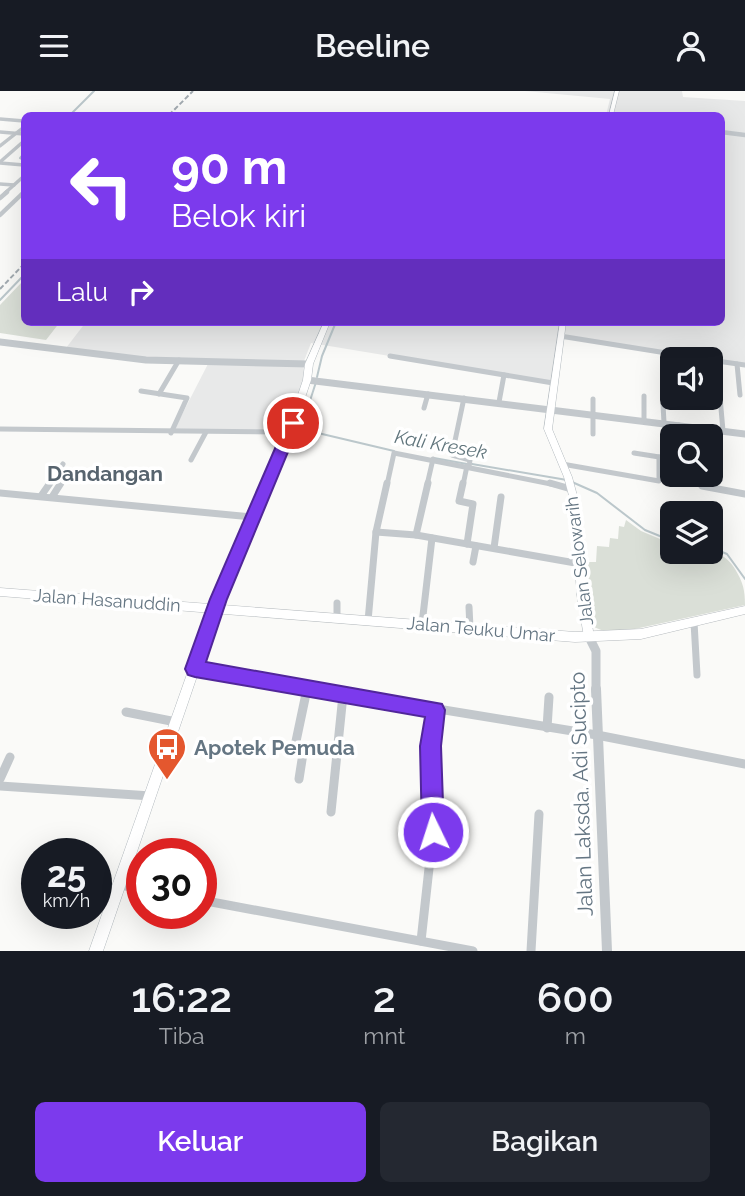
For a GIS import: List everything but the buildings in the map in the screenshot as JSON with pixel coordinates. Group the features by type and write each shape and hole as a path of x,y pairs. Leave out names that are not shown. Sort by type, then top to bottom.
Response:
{"main road":[{"path":"612,112 617,91"},
{"path":"96,951 215,609 312,380 309,364 325,326"},
{"name":"Jalan Selowarih","path":"562,326 553,383 549,435 570,484 589,637"},
{"name":"Jalan Hasanuddin","path":"0,592 215,609"},
{"name":"Jalan Teuku Umar","path":"215,609 589,637 642,634 745,610"}],"street":[{"path":"0,119 21,121"},
{"path":"0,146 21,129"},
{"path":"0,132 21,134"},
{"path":"725,132 745,135"},
{"path":"10,138 21,140"},
{"path":"1,160 21,143"},
{"path":"1,160 21,164"},
{"path":"0,198 21,179"},
{"path":"0,184 14,185"},
{"path":"0,215 21,195"},
{"path":"561,336 660,351"},
{"path":"0,342 114,357 309,364"},
{"path":"390,356 553,383"},
{"path":"159,394 179,360"},
{"path":"723,362 745,365"},
{"path":"737,364 740,395"},
{"path":"499,402 504,375"},
{"path":"312,380 672,424"},
{"path":"141,391 187,398 171,433"},
{"path":"424,408 428,394"},
{"path":"644,396 644,421"},
{"path":"464,398 452,456 469,465"},
{"path":"593,399 593,435"},
{"path":"663,410 664,423"},
{"path":"0,429 171,433 289,432"},
{"path":"723,431 745,434"},
{"path":"191,460 206,432"},
{"path":"368,621 376,532 392,455 398,452 570,484"},
{"path":"562,464 659,481 659,457 634,453"},
{"path":"416,535 433,459"},
{"path":"41,496 63,464"},
{"path":"467,544 473,504 459,501 469,465"},
{"path":"52,497 68,471"},
{"path":"707,487 745,494"},
{"path":"0,493 253,517"},
{"path":"494,548 501,497"},
{"path":"376,532 416,535 581,564"},
{"path":"422,624 432,538"},
{"path":"473,562 476,546"},
{"path":"337,603 337,619"},
{"path":"469,607 470,628"},
{"path":"694,622 697,675"},
{"name":"Jalan Laksda. Adi Sucipto","path":"589,637 596,650 597,735 607,951"},
{"path":"195,669 597,735 745,764"},
{"path":"299,779 304,747 295,746 307,688"},
{"path":"331,812 343,695"},
{"path":"547,728 550,697"},
{"path":"421,941 433,832 430,746 435,710"},
{"path":"125,712 176,722"},
{"path":"0,779 10,757"},
{"path":"0,786 151,796"},
{"path":"531,951 539,814"},
{"path":"119,885 126,886"},
{"path":"217,903 421,941 441,948 473,951"}],"shaded area":[{"path":"525,91 682,91 683,97 745,101 745,364 723,361 723,347 660,347 660,351 559,335 553,383 311,343 304,361 303,383 288,431 173,432 210,360 145,358 66,348 83,326 725,326 725,112 607,112 610,99"},
{"path":"21,283 21,326 57,326 46,340 0,333 0,305"},
{"path":"626,520 641,531 660,539 660,564 723,564 723,557 740,578 745,605 621,632 606,632 594,627 589,604 588,562 596,562 597,546 609,547 610,538 618,539 619,526 624,527"}],"waterway":[{"name":"Kali Kresek","path":"73,112 94,91"},
{"path":"0,300 21,278"},
{"name":"Kali Kresek","path":"317,377 334,326"},
{"name":"Kali Kresek","path":"316,382 301,429 394,451"},
{"name":"Kali Kresek","path":"434,458 467,464"},
{"name":"Kali Kresek","path":"472,464 567,480"},
{"name":"Kali Kresek","path":"572,482 597,493 645,530 660,536"},
{"name":"Kali Kresek","path":"723,552 745,579"}],"railway":[{"path":"172,112 193,91"},
{"path":"0,289 21,267"}],"place":[{"name":"Apotek Pemuda","path":"167,781"}],"district":[{"name":"Dandangan","path":"105,473"}],"route":[{"path":"293,423 219,599 195,669 435,710 430,746 433,832"}]}
